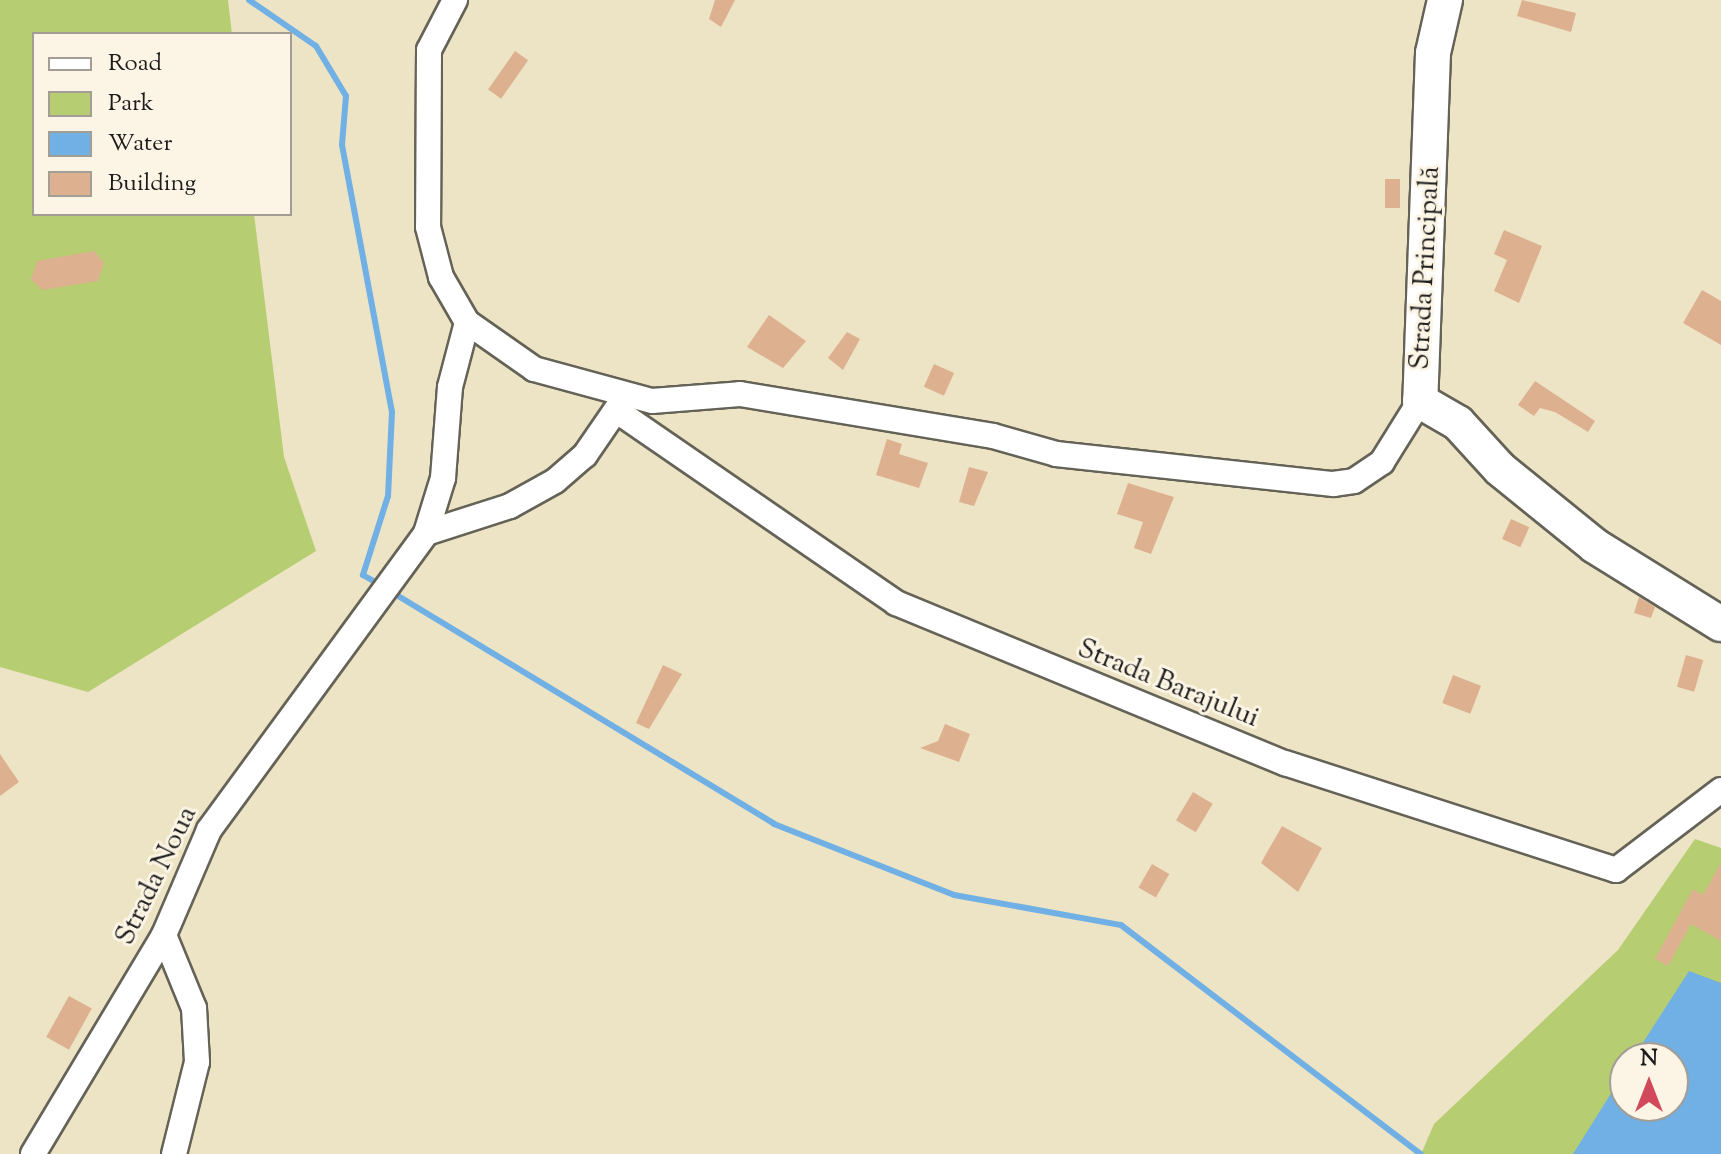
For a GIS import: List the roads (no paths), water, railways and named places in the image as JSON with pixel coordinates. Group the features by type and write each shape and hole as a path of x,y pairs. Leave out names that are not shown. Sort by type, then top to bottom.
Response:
{"main road":[{"name":"Strada Principală","path":"1445,0 1433,53 1420,401 1458,423 1500,469 1595,546 1721,624"}],"street":[{"path":"455,0 429,50 424,185 441,277 467,322 534,369 621,404 740,394 993,436 1056,454 1333,484 1354,481 1382,462 1420,401"},
{"path":"422,538 443,478 450,387 467,322"},
{"path":"422,538 510,506 555,481 621,404"},
{"name":"Strada Barajului","path":"621,404 896,603 1285,763 1616,870 1721,790"},
{"name":"Strada Noua","path":"33,1154 164,935 209,830 377,595 422,538"},
{"path":"164,935 194,1008 197,1062 174,1154"}],"water":[{"path":"1689,971 1721,983 1721,1154 1573,1154 1609,1097 1609,1122 1689,1122 1689,1042 1643,1042"}],"waterway":[{"path":"249,0 316,46 346,96 342,145 392,412 388,496 363,575 380,585"},
{"path":"390,591 774,824 954,895 1121,925 1420,1154"}]}
